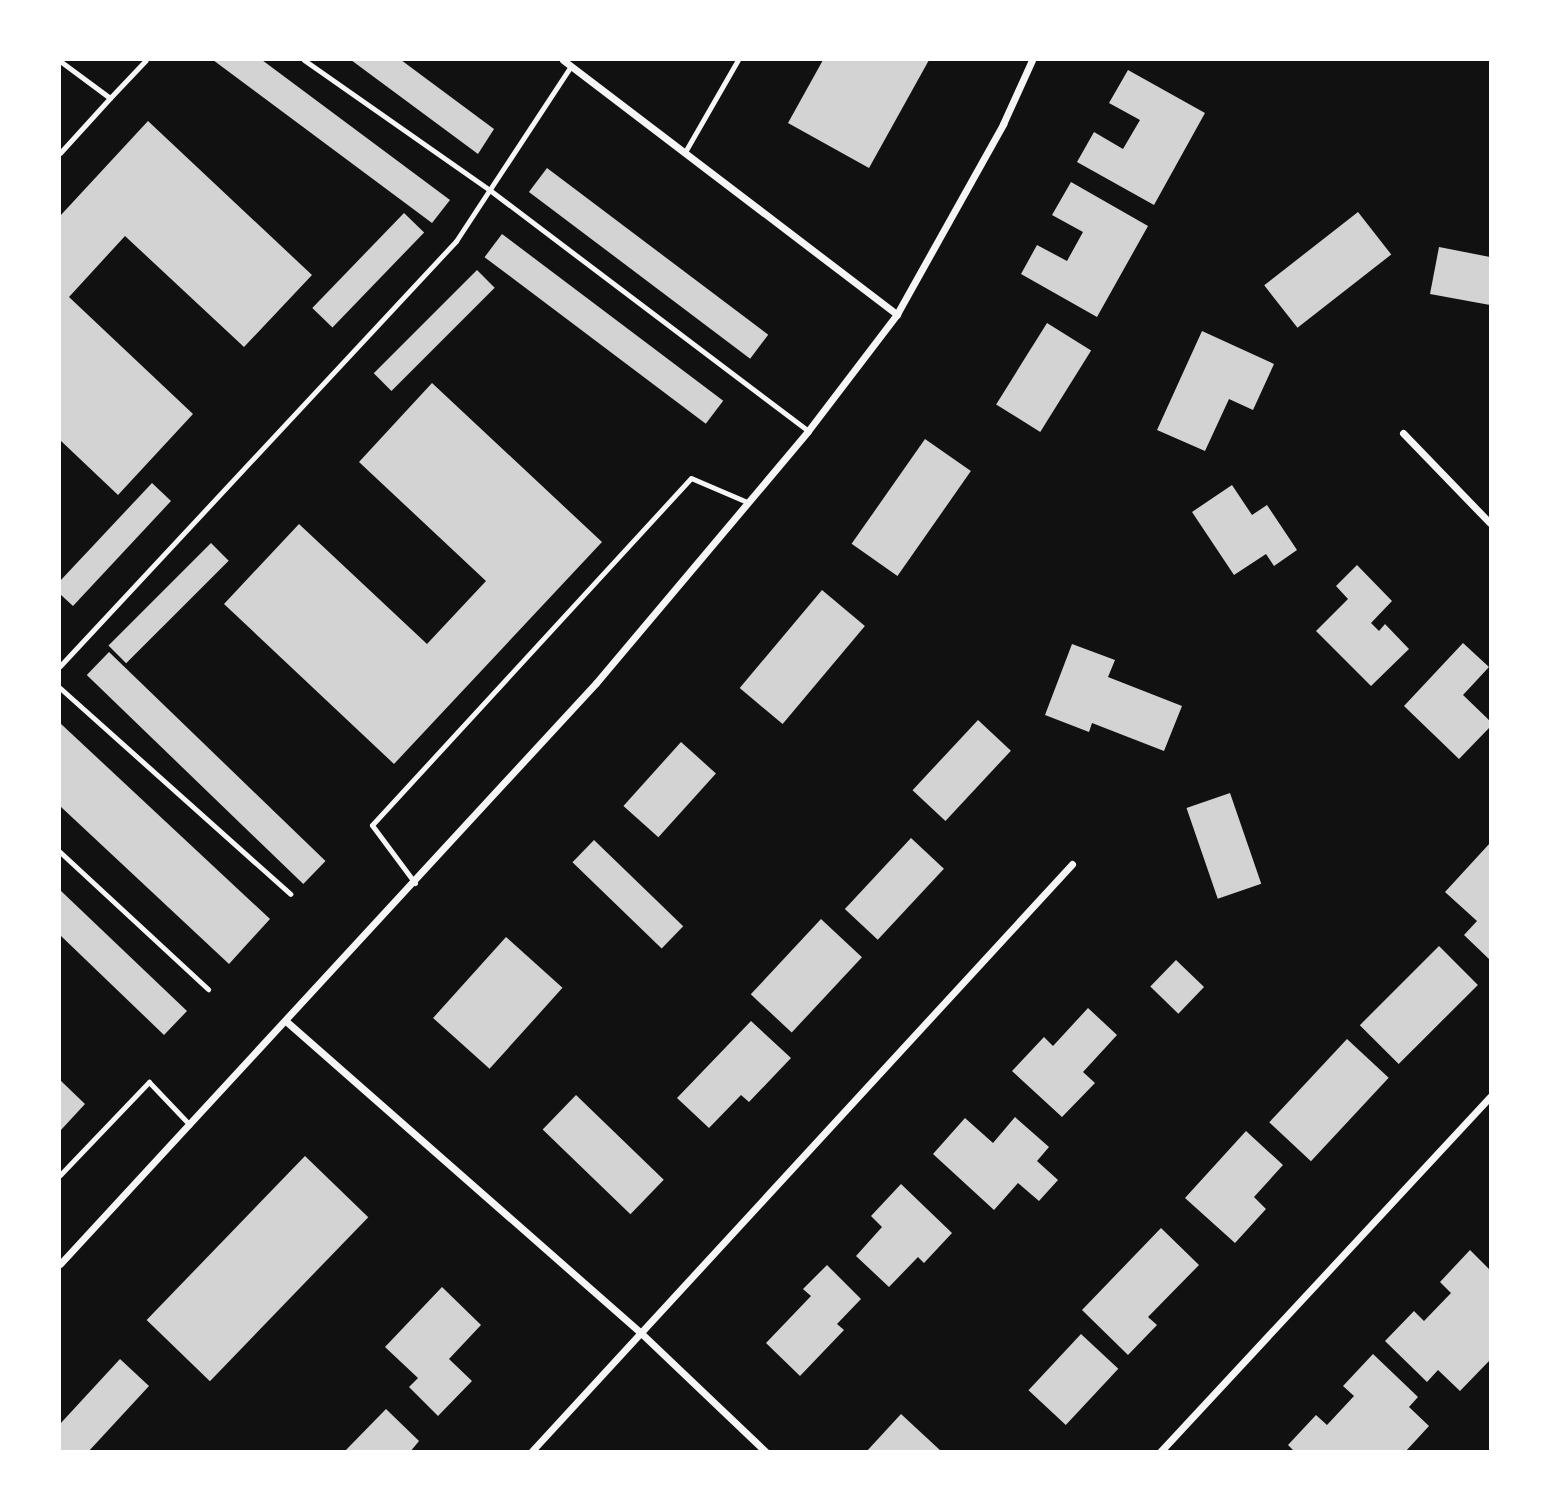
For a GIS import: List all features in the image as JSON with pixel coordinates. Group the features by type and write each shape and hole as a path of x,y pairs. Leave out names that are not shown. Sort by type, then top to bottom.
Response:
{"street":[{"path":"563,60 897,314"},
{"path":"60,1264 287,1022 596,683 808,431 897,314 1003,124 1032,60"},
{"path":"1403,433 1490,523"},
{"path":"531,1451 1072,864"},
{"path":"287,1022 641,1333 766,1451"},
{"path":"1160,1451 1490,1097"}],"lane":[{"path":"60,153 146,60"},
{"path":"304,60 491,191 808,431"},
{"path":"685,152 738,60"},
{"path":"60,61 110,98"},
{"path":"60,666 456,241 571,66"},
{"path":"415,883 372,825 691,478 747,502"},
{"path":"60,688 290,894"},
{"path":"60,852 208,989"},
{"path":"60,1175 149,1082 190,1125"}],"building":[{"path":"213,60 262,60 450,200 432,223"},
{"path":"351,60 401,60 494,129 478,154"},
{"path":"823,60 929,60 869,168 788,123"},
{"path":"1128,70 1205,113 1154,205 1077,162 1094,132 1123,149 1140,120 1109,103"},
{"path":"148,121 312,275 244,347 125,236 69,297 193,414 118,495 60,440 60,216"},
{"path":"547,168 768,335 750,359 529,192"},
{"path":"1071,182 1148,226 1097,317 1021,274 1037,245 1067,261 1083,232 1052,215"},
{"path":"1358,212 1391,255 1297,328 1264,285"},
{"path":"404,213 424,232 332,327 312,308"},
{"path":"502,234 723,401 706,424 485,257"},
{"path":"1439,247 1490,257 1490,305 1430,294"},
{"path":"477,270 495,288 391,391 374,373"},
{"path":"1047,323 1091,351 1040,432 996,404"},
{"path":"1202,331 1274,364 1253,410 1229,399 1205,451 1157,430"},
{"path":"432,383 602,542 394,764 224,604 299,524 427,644 486,581 359,462"},
{"path":"925,439 971,471 897,576 852,544"},
{"path":"152,483 171,501 73,606 60,594 60,581"},
{"path":"1232,485 1252,515 1267,505 1297,550 1274,566 1266,554 1234,575 1192,512"},
{"path":"211,543 229,561 126,663 108,646"},
{"path":"1357,565 1392,601 1371,623 1379,631 1385,624 1409,649 1371,686 1316,631 1348,599 1336,586"},
{"path":"822,590 865,626 783,724 740,688"},
{"path":"1463,643 1489,667 1463,695 1490,721 1490,727 1459,759 1404,706"},
{"path":"1072,644 1115,660 1108,677 1182,706 1164,751 1092,723 1089,732 1045,715"},
{"path":"109,652 326,861 303,884 87,675"},
{"path":"978,720 1011,751 945,821 913,790"},
{"path":"60,723 270,919 229,964 60,806"},
{"path":"681,742 716,773 658,837 623,806"},
{"path":"1230,793 1261,884 1218,899 1187,808"},
{"path":"911,838 944,869 878,940 845,909"},
{"path":"594,840 683,926 662,948 572,862"},
{"path":"1490,843 1490,960 1464,935 1477,921 1445,892"},
{"path":"60,890 187,1011 164,1035 60,935"},
{"path":"821,919 862,957 792,1033 751,994"},
{"path":"506,937 562,988 490,1069 433,1018"},
{"path":"1439,946 1478,985 1399,1064 1360,1025"},
{"path":"1176,960 1204,987 1178,1014 1150,987"},
{"path":"1088,1008 1117,1035 1083,1072 1095,1083 1062,1117 1012,1071 1044,1037 1053,1046"},
{"path":"751,1021 791,1058 749,1102 741,1095 709,1128 677,1098"},
{"path":"1347,1039 1389,1078 1311,1161 1269,1122"},
{"path":"60,1080 85,1104 60,1131"},
{"path":"576,1095 664,1180 630,1214 543,1130"},
{"path":"1015,1117 1049,1147 1037,1161 1058,1180 1039,1201 1018,1183 994,1210 933,1154 965,1118 993,1143"},
{"path":"1246,1131 1283,1165 1254,1197 1266,1209 1235,1243 1185,1198"},
{"path":"305,1156 368,1217 210,1381 147,1320"},
{"path":"901,1184 952,1233 924,1263 918,1257 889,1287 856,1256 882,1227 871,1216"},
{"path":"1161,1228 1199,1265 1148,1317 1157,1325 1128,1355 1082,1310"},
{"path":"1470,1250 1490,1270 1490,1360 1460,1391 1438,1370 1427,1382 1385,1341 1414,1311 1424,1321 1451,1293 1440,1282"},
{"path":"827,1265 861,1299 837,1324 844,1330 800,1376 766,1343 811,1296 803,1289"},
{"path":"442,1287 481,1325 449,1359 472,1381 438,1416 409,1387 418,1378 385,1347"},
{"path":"1081,1334 1118,1369 1066,1425 1028,1390"},
{"path":"1373,1354 1418,1397 1409,1407 1429,1426 1405,1452 1295,1452 1288,1445 1316,1415 1327,1425 1354,1396 1343,1386"},
{"path":"120,1359 149,1386 88,1452 60,1452 60,1424"},
{"path":"386,1409 419,1441 410,1452 344,1452"},
{"path":"901,1414 942,1452 866,1452"}]}
